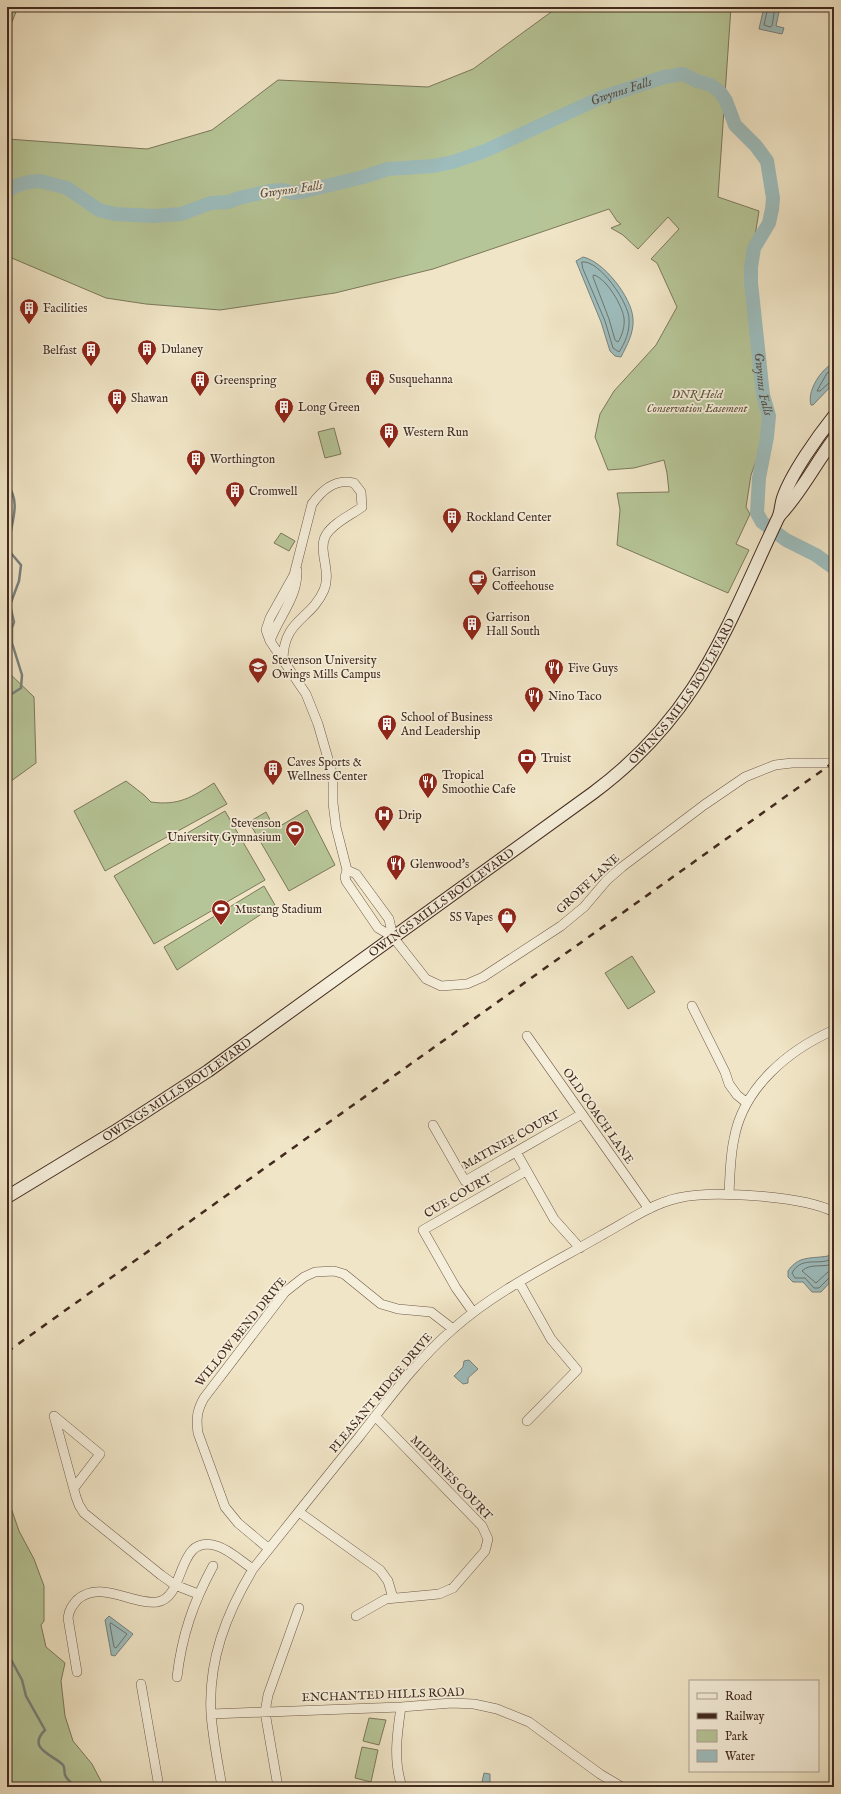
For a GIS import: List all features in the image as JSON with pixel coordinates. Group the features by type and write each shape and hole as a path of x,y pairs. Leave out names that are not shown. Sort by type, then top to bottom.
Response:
{"main road":[{"name":"OWINGS MILLS BOULEVARD","path":"7,1197 92,1147 241,1048 621,772 646,747 679,708 703,672 779,516 783,498 788,486 834,416"},
{"name":"OWINGS MILLS BOULEVARD","path":"779,516 793,502 834,439"}],"street":[{"path":"283,659 283,648 291,628 314,606 320,598 326,584 328,578 323,547 326,535 331,529 362,507 361,492 354,483 340,482 333,484 318,496 312,504 297,563 289,585 266,626 267,635 270,641 306,694 318,724 333,776 333,803 336,827 347,870 345,877 346,881 378,928 393,937"},
{"name":"GROFF LANE","path":"393,937 422,976 431,983 448,987 472,982 561,926 584,906 607,880 622,867 704,805 745,777 775,765 792,763 834,763"},
{"path":"347,870 356,874 389,919 393,937"},
{"path":"356,897 368,890"},
{"path":"692,1006 725,1072 729,1084 737,1095 747,1103"},
{"path":"729,1194 734,1138 747,1103 757,1088 778,1066 812,1042 834,1030"},
{"name":"OLD COACH LANE","path":"527,1036 649,1209"},
{"name":"MATINEE COURT","path":"433,1125 465,1181 582,1114"},
{"path":"516,1152 554,1219 580,1248"},
{"name":"CUE COURT","path":"473,1312 456,1288 423,1230 526,1171"},
{"name":"PLEASANT RIDGE DRIVE","path":"222,1787 211,1714 213,1678 220,1638 237,1596 253,1569 375,1416 413,1370 453,1328 473,1312 519,1282 649,1209 677,1198 729,1194 810,1203 834,1212"},
{"name":"WILLOW BEND DRIVE","path":"269,1549 238,1524 225,1507 198,1433 196,1420 198,1410 204,1398 285,1292 304,1277 314,1272 334,1271 344,1274 352,1279 381,1304 398,1309 431,1312 453,1328"},
{"path":"519,1282 551,1339 578,1370 526,1421"},
{"path":"74,1488 100,1454 54,1416 78,1505 88,1516 149,1566 175,1585 198,1594"},
{"name":"MIDPINES COURT","path":"356,1616 386,1599 439,1594 453,1588 485,1551 488,1539 482,1526 375,1416"},
{"path":"299,1512 380,1570 388,1581 393,1598"},
{"path":"77,1672 68,1618 69,1611 79,1598 95,1592 104,1592 156,1602 166,1597 175,1585 189,1554 195,1548 203,1545 218,1546 253,1569"},
{"path":"177,1678 184,1636 198,1594 214,1566"},
{"path":"278,1787 265,1712 268,1696 299,1608"},
{"path":"141,1684 159,1787"},
{"name":"ENCHANTED HILLS ROAD","path":"211,1714 401,1707 452,1703 474,1704 509,1713 540,1729 600,1774 622,1787"},
{"path":"401,1707 396,1743 397,1764 402,1787"}],"green space":[{"path":"7,7 18,7 7,34"},
{"name":"DNR Held Conservation Easement","path":"558,7 731,7 718,197 759,211 752,255 750,293 763,383 773,413 751,475 746,507 750,514 736,544 749,550 728,593 617,545 620,510 617,493 669,492 667,473 664,460 634,468 608,470 595,437 600,414 614,391 656,345 677,307 657,263 651,259 679,229 668,217 638,249 623,235 611,228 621,224 617,221 609,209 433,269 335,293 220,310 146,304 106,298 7,256 7,139 147,149 212,130 278,80 428,87 473,69"},
{"path":"334,428 341,454 325,458 318,432"},
{"path":"7,496 11,504 7,582"},
{"path":"281,533 295,541 289,551 274,543"},
{"path":"7,671 34,697 36,763 7,784"},
{"path":"126,781 151,802 161,803 170,803 185,799 214,783 227,804 105,871 74,811"},
{"name":"Stevenson University Gymnasium","path":"307,810 335,865 289,891 249,822 266,812 275,829"},
{"path":"225,811 265,880 154,944 114,876"},
{"name":"Mustang Stadium","path":"264,886 275,905 177,970 164,947"},
{"path":"632,956 655,992 628,1009 605,973"},
{"path":"7,1496 19,1531 34,1559 44,1586 44,1621 41,1625 46,1647 65,1663 61,1681 65,1716 73,1741 92,1764 104,1787 7,1787"},
{"path":"369,1718 386,1720 379,1745 363,1741"},
{"path":"362,1747 378,1750 371,1782 355,1778"}],"water":[{"path":"764,7 780,7 776,26 784,28 782,34 759,29"},
{"path":"583,257 599,265 615,281 628,301 633,324 630,339 621,357 615,356 610,351 601,322 576,261"},
{"path":"829,366 834,366 834,383 813,405 811,405 810,400 812,389 821,373"},
{"path":"834,1251 834,1278 821,1292 812,1292 803,1282 793,1282 788,1277 788,1271 796,1262 828,1256"},
{"path":"469,1360 478,1369 468,1378 468,1383 463,1384 454,1376 463,1367 464,1361"},
{"path":"109,1616 133,1634 115,1656 111,1655 105,1620"},
{"path":"484,1773 490,1774 490,1787 476,1787 482,1782"}],"waterway":[{"name":"Gwynns Falls","path":"7,192 15,186 40,181 67,188 99,210 115,214 154,216 181,214 211,203 228,202 270,191 283,190 293,193 363,177 388,169 433,166 453,162 485,151 600,98 664,77 683,74 697,81 711,85 720,92 726,101 735,125 756,146 767,161 773,198 769,223 754,248 751,267 751,283 763,395 769,416 767,437 759,478 757,513 762,522 786,540 816,555 834,568"},
{"name":"Gwynns Falls","path":"7,484 12,492 15,507 9,547 10,552 21,565 19,581 10,605 14,622 12,628 12,643 22,675 21,688 7,697"},
{"path":"7,1652 22,1680 26,1696 45,1730 40,1737 40,1747 63,1765 66,1777 75,1787"}],"railway":[{"path":"7,1352 834,762"}],"place":[{"name":"Facilities","path":"29,325"},
{"name":"Dulaney","path":"147,366"},
{"name":"Belfast","path":"91,367"},
{"name":"Susquehanna","path":"375,396"},
{"name":"Greenspring","path":"200,397"},
{"name":"Shawan","path":"117,415"},
{"name":"Long Green","path":"284,424"},
{"name":"Western Run","path":"389,449"},
{"name":"Worthington","path":"196,476"},
{"name":"Cromwell","path":"235,508"},
{"name":"Rockland Center","path":"452,534"},
{"name":"Garrison Coffeehouse","path":"478,596"},
{"name":"Garrison Hall South","path":"472,641"},
{"name":"Stevenson University Owings Mills Campus","path":"258,684"},
{"name":"Five Guys","path":"554,685"},
{"name":"Nino Taco","path":"534,713"},
{"name":"School of Business And Leadership","path":"387,741"},
{"name":"Truist","path":"527,775"},
{"name":"Caves Sports & Wellness Center","path":"273,786"},
{"name":"Tropical Smoothie Cafe","path":"428,799"},
{"name":"Drip","path":"384,832"},
{"name":"Stevenson University Gymnasium","path":"295,847"},
{"name":"Glenwood's","path":"396,881"},
{"name":"Mustang Stadium","path":"221,926"},
{"name":"SS Vapes","path":"507,934"}]}
